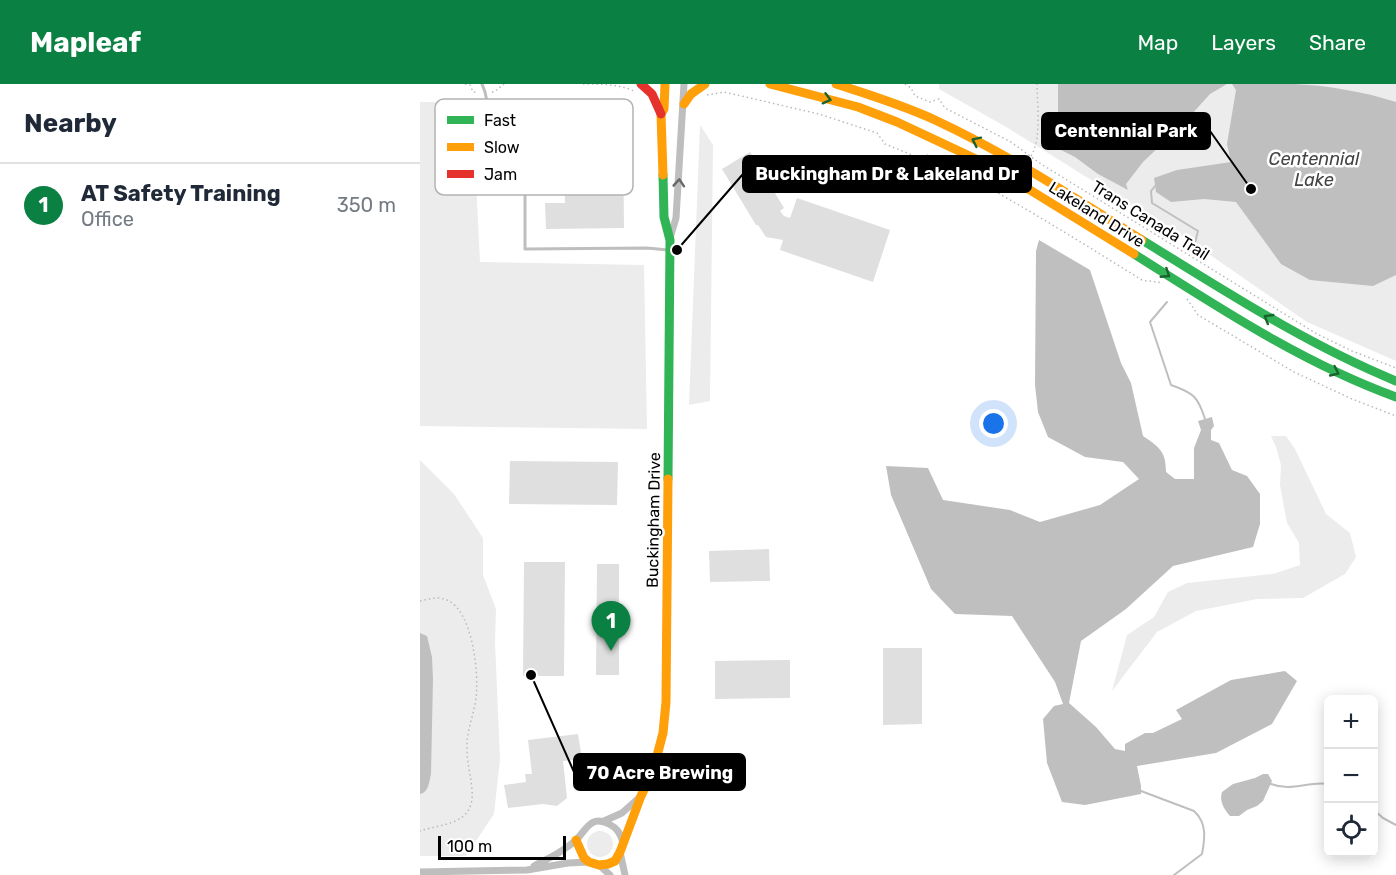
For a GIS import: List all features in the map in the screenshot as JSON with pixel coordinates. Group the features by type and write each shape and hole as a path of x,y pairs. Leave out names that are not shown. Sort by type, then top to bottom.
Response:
{"main road":[{"name":"Buckingham Drive","path":"622,847 653,771 661,741 666,702 670,245 664,217 661,114 664,109 665,84"},
{"path":"684,104 691,94 705,84"},
{"name":"Lakeland Drive","path":"770,84 858,107 907,126 975,159 1040,196 1301,356 1365,386 1396,397"},
{"name":"Lakeland Drive","path":"836,84 905,107 988,147 1279,324 1363,368 1396,381"},
{"path":"641,89 652,94 661,114"},
{"path":"576,840 584,858 594,864 612,863 622,847"}],"street":[{"name":"Buckingham Drive","path":"670,245 676,218 684,84"},
{"name":"Buckingham Drive","path":"604,821 622,813 641,796"},
{"path":"527,870 563,850 576,840 588,825 604,821 618,830 625,875"},
{"path":"420,872 527,870 568,863 594,864 610,875"}],"lane":[{"path":"482,84 486,99"},
{"path":"525,195 525,249 648,248 670,245"}],"path":[{"path":"583,84 609,84 641,89"},
{"name":"Trans Canada Trail","path":"905,84 911,88 915,96 930,102 939,99 945,108 1011,142 1051,170 1317,333 1352,351 1396,368"},
{"path":"1030,156 1035,150 1037,136 1037,84"},
{"path":"705,95 724,92 819,114 877,133 885,144 917,157 927,155 971,177 1023,206 1142,280 1163,283"},
{"path":"1187,298 1198,315 1294,372 1352,399 1396,416"},
{"path":"420,601 434,598 447,600 453,603 464,618 473,647 477,692 467,748 472,790 471,804 456,822 420,831"}],"shaded area":[{"path":"939,84 1396,84 1396,361 1307,322 1203,250 1008,128 939,89"},
{"path":"420,102 435,102 435,195 477,195 480,262 644,265 647,429 420,426"},
{"path":"700,125 713,145 710,401 689,405"},
{"path":"1271,436 1286,436 1295,449 1326,514 1350,533 1356,557 1345,574 1303,598 1257,599 1196,611 1157,632 1112,691 1127,635 1154,617 1168,592 1187,583 1273,574 1300,565 1299,543 1287,523 1280,485 1281,465"},
{"path":"420,460 454,494 483,538 483,575 496,609 495,642 500,759 494,814 466,856 420,856"},
{"path":"600,831 609,835 613,844 609,853 600,857 591,853 587,844 591,835"}],"water":[{"path":"1058,84 1227,84 1210,94 1181,126 1143,162 1126,184 1128,190 1061,150"},
{"name":"Centennial Lake","path":"1232,84 1319,86 1358,92 1396,102 1396,275 1373,286 1310,280 1281,264 1236,202 1204,199 1171,202 1156,192 1154,178 1177,170 1231,162 1227,144 1236,90"},
{"path":"1039,240 1090,270 1121,363 1131,383 1143,436 1163,454 1166,472 1175,479 1194,479 1194,448 1201,430 1198,421 1212,417 1214,426 1211,430 1211,440 1219,443 1232,470 1247,476 1260,494 1260,524 1253,547 1173,566 1126,609 1081,641 1069,703 1096,727 1115,749 1125,751 1125,744 1145,733 1153,733 1182,719 1176,710 1231,680 1285,671 1297,681 1272,724 1216,753 1137,766 1141,794 1085,805 1062,802 1047,763 1043,719 1054,706 1063,704 1055,682 1012,616 955,614 931,589 891,495 886,466 928,468 943,500 1010,510 1040,522 1100,505 1139,479 1123,462 1085,457 1048,437 1038,412 1035,385 1036,251"},
{"path":"420,633 427,636 432,657 433,679 431,774 427,789 420,794"},
{"path":"1268,774 1272,781 1263,801 1239,816 1230,816 1221,799 1222,792 1233,784"}],"building":[{"path":"750,152 784,208 780,211 784,216 790,218 797,198 890,230 873,282 780,250 783,240 766,237 756,225 722,169"},
{"path":"565,195 624,195 624,228 546,229 545,203 565,203"},
{"path":"510,461 618,462 617,505 509,504"},
{"path":"769,549 770,581 710,582 709,551"},
{"path":"524,562 565,562 564,676 523,676"},
{"path":"597,564 619,564 619,675 596,675"},
{"path":"883,648 922,648 922,724 883,725"},
{"path":"790,660 790,698 715,699 715,661"},
{"path":"578,734 582,759 563,761 567,798 557,806 543,804 508,808 504,785 526,782 525,774 532,774 528,740"}],"waterway":[{"path":"1155,186 1151,191 1152,203 1198,231 1195,243"},
{"path":"1167,302 1150,322 1171,385 1194,397 1205,419"},
{"path":"1271,784 1293,787 1324,783"},
{"path":"1141,791 1194,811 1203,826 1202,854 1174,875"},
{"path":"1378,814 1396,825"}],"traffic: fast":[{"path":"663,175 664,217 670,240 668,479"},
{"path":"1142,240 1298,334 1396,381"},
{"path":"1134,254 1261,333 1327,368 1396,397"}],"traffic: slow":[{"path":"663,175 661,114 664,109 665,84"},
{"path":"684,104 691,94 705,84"},
{"path":"770,84 858,107 897,122 976,159 1134,254"},
{"path":"836,84 886,100 962,133 1041,177 1142,240"},
{"path":"576,840 584,858 589,862 599,865 615,861 653,771 663,733 666,702 668,479"}],"traffic: jam":[{"path":"641,84 652,94 661,114"}],"place":[{"name":"Centennial Park","path":"1251,189"},
{"name":"Buckingham Dr & Lakeland Dr","path":"677,250"},
{"name":"AT Safety Training","path":"611,651"},
{"name":"70 Acre Brewing","path":"531,675"}]}
